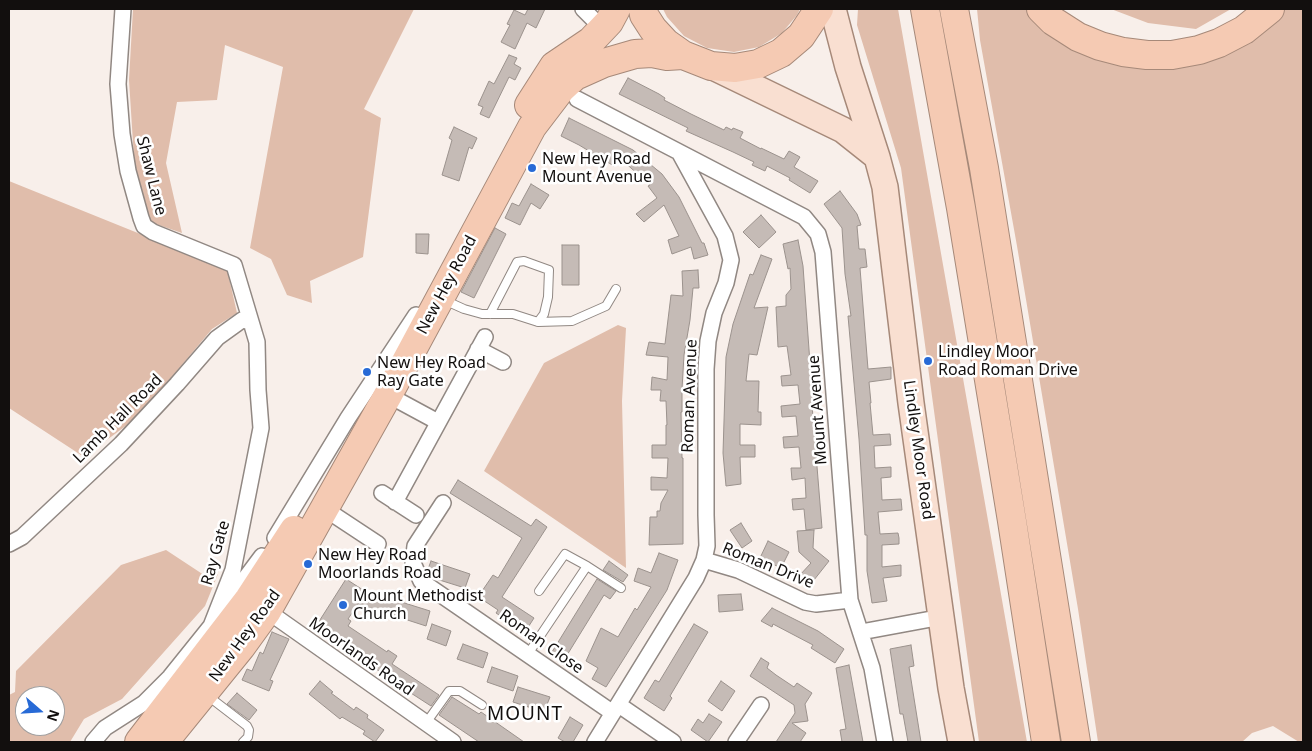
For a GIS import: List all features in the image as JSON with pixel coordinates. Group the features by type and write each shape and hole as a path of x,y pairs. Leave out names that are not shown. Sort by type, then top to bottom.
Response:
{"highway":[{"path":"643,9 644,15 654,30 666,43 683,55 712,66 735,68 758,64 781,54 801,36 819,9"},
{"path":"925,9 961,208 1003,462 1046,742"},
{"path":"954,9 984,168 1076,742"},
{"path":"1041,9 1053,21 1078,37 1122,52 1147,55 1172,55 1199,50 1219,43 1244,30 1270,9"},
{"path":"609,18 636,54"},
{"name":"New Hey Road","path":"164,742 204,693 258,605 524,114 554,66 591,41 609,18"},
{"name":"New Hey Road","path":"138,742 258,605 326,509 532,127 560,89 575,76 604,63 636,54 683,55"}],"main road":[{"name":"Lindley Moor Road","path":"833,9 848,67 885,187 911,403 951,688 961,742"},
{"path":"712,66 843,130 877,157"}],"street":[{"name":"Shaw Lane","path":"123,9 118,84 122,134 128,171 140,218 144,226 153,232 234,265 251,322"},
{"path":"583,9 609,18"},
{"path":"577,99 679,152"},
{"name":"Roman Avenue","path":"595,742 696,578 704,560 707,546 706,360 714,313 726,283 731,260 726,236 679,152"},
{"name":"Mount Avenue","path":"679,152 804,217 818,234 823,252 850,600 872,668 885,742"},
{"name":"New Hey Road","path":"211,626 271,544 348,418 416,315"},
{"name":"Lamb Hall Road","path":"9,544 22,537 121,444 217,338 242,320 251,322"},
{"name":"Ray Gate","path":"93,742 104,728 144,704 170,677 211,626 233,570 261,428 257,342 251,322"},
{"path":"416,515 389,497 438,422 481,343 503,362"},
{"path":"388,395 438,422"},
{"name":"Roman Close","path":"443,504 415,546 413,563 422,581 528,654 673,742"},
{"path":"326,509 378,544"},
{"name":"Roman Drive","path":"704,560 738,570 805,602 816,604 850,600"},
{"name":"Moorlands Road","path":"258,605 426,723 448,741"},
{"path":"861,632 942,616"},
{"path":"736,742 762,705"}],"lane":[{"path":"490,314 517,262 524,261 549,270 548,297 544,314 538,322"},
{"path":"440,298 464,309 482,314 513,314 538,322 572,321 606,306 616,289"},
{"path":"539,591 566,554 621,588"},
{"path":"528,654 587,566"},
{"path":"426,723 449,691 460,691 482,705"},
{"path":"204,693 247,726 249,730 248,737 243,742"}],"shaded area":[{"path":"133,9 414,9 364,109 381,118 363,257 310,281 312,303 287,295 271,259 250,248 283,67 225,45 217,100 177,102 166,163 182,233 147,221 135,174 129,80"},
{"path":"663,9 800,9 782,33 759,47 734,52 707,48 684,36 667,17"},
{"path":"858,9 898,9 1027,742 979,742 901,168 857,25"},
{"path":"977,9 1032,9 1153,61 1280,9 1303,9 1303,742 1299,742 1273,726 1252,733 1242,742 1098,742 1078,609 1017,246 980,40"},
{"path":"1111,9 1231,9 1196,29 1148,23"},
{"path":"9,181 227,269 237,313 212,329 139,416 84,457 9,408"},
{"path":"618,325 626,328 622,401 626,568 484,471 544,363"},
{"path":"166,550 207,577 218,574 205,606 122,699 84,719 70,742 9,742 9,695 15,692 15,736 65,736 65,686 15,686 16,671 121,565"}],"building":[{"path":"528,9 545,9 536,28 527,23 515,49 501,42 510,25 507,24 514,10 525,15"},
{"path":"509,55 517,58 514,64 521,68 515,80 509,77 489,118 480,114 483,107 478,105 489,81 494,84"},
{"path":"628,78 659,94 665,98 664,100 724,130 726,127 743,132 740,138 761,149 784,159 789,151 800,157 794,167 818,181 810,193 789,180 790,178 767,166 765,171 752,165 754,162 686,131 688,128 619,94"},
{"path":"569,118 633,150 662,174 679,197 702,243 704,243 708,255 694,259 691,247 672,254 668,240 679,236 664,205 644,222 636,214 657,198 648,186 650,185 622,160 620,164 616,162 614,166 561,136"},
{"path":"454,127 477,138 472,149 469,147 459,181 442,175 452,140 449,138"},
{"path":"531,184 549,195 540,209 531,203 520,225 505,218 512,203 519,206"},
{"path":"840,191 857,214 861,225 857,226 859,249 865,249 867,267 860,268 868,369 891,367 891,379 869,382 870,403 873,435 890,434 891,445 874,446 875,468 891,467 891,477 881,478 882,500 901,499 902,510 878,512 880,534 898,533 899,538 899,544 882,545 882,567 901,565 901,576 883,578 887,601 872,603 867,571 867,535 865,535 848,316 851,316 845,274 842,228 824,204"},
{"path":"761,215 776,232 759,248 743,232"},
{"path":"495,228 506,234 474,298 461,292"},
{"path":"416,234 429,234 428,254 416,253"},
{"path":"798,240 803,266 822,528 806,530 804,509 793,510 792,499 806,498 805,478 792,480 791,468 801,468 799,447 784,448 783,437 798,436 796,416 782,417 781,406 800,404 798,385 782,386 781,376 791,375 787,346 778,347 776,307 786,306 786,295 791,289 790,268 788,269 783,244"},
{"path":"562,245 579,245 579,285 562,285"},
{"path":"761,255 772,259 754,308 768,307 757,355 749,354 746,381 759,381 758,412 761,412 761,425 740,424 740,445 755,445 755,457 740,457 741,484 726,486 723,453 726,357 733,324 750,274 753,275"},
{"path":"698,270 699,288 693,288 684,355 682,389 683,544 649,545 650,517 657,517 657,511 660,511 661,503 668,490 651,490 651,477 667,478 668,458 652,458 652,445 666,445 667,425 666,401 660,401 661,390 651,390 652,377 667,380 668,357 646,355 649,342 665,344 671,295 683,296 682,271"},
{"path":"458,480 531,526 536,519 547,527 502,597 534,618 525,632 496,613 498,610 480,598 480,594 493,575 498,578 522,538 450,493"},
{"path":"741,523 752,541 742,548 730,530"},
{"path":"814,530 813,548 829,561 810,585 799,576 811,563 799,552 797,531"},
{"path":"768,541 789,552 781,568 760,558"},
{"path":"659,553 678,560 667,590 606,687 592,679 598,668 586,661 601,628 618,637 635,608 637,610 651,587 634,581 638,568 651,573"},
{"path":"431,561 470,574 465,588 428,575 427,572"},
{"path":"609,561 628,575 623,582 603,570"},
{"path":"346,579 377,599 379,595 430,611 426,626 358,604 348,619 351,621 348,626 387,652 388,650 397,656 392,664 439,695 431,706 344,647 347,642 318,623"},
{"path":"597,579 616,591 610,599 604,595 564,660 552,652"},
{"path":"741,594 743,610 719,612 718,595"},
{"path":"772,608 818,631 844,649 835,663 811,648 813,645 773,624 772,627 761,621"},
{"path":"432,624 451,631 446,646 427,639"},
{"path":"694,624 708,632 670,696 672,698 664,711 644,698 655,680 659,682"},
{"path":"272,632 289,639 270,680 273,681 269,691 242,680 247,669 252,671 260,652 263,654"},
{"path":"463,644 488,653 483,668 457,659"},
{"path":"911,645 914,666 909,667 921,742 908,742 903,714 900,714 890,649"},
{"path":"761,658 769,663 767,668 776,675 794,687 797,683 812,693 805,704 808,721 792,723 806,733 800,742 776,742 795,713 794,705 750,676"},
{"path":"849,665 863,742 842,742 840,730 846,729 836,668"},
{"path":"492,667 518,676 513,691 487,682"},
{"path":"320,681 333,692 331,693 354,710 356,707 368,715 367,718 384,730 375,742 363,734 365,731 342,717 340,719 309,694"},
{"path":"721,681 735,691 722,711 708,701"},
{"path":"518,687 550,697 544,712 513,702"},
{"path":"237,693 257,710 249,720 227,704"},
{"path":"452,697 479,714 481,712 524,742 479,742 439,715"},
{"path":"709,714 722,722 708,742 691,730 698,719 703,723"},
{"path":"570,717 583,725 573,742 565,742 558,738"}],"place":[{"name":"New Hey Road Mount Avenue","path":"532,168"},
{"name":"Lindley Moor Road Roman Drive","path":"928,361"},
{"name":"New Hey Road Ray Gate","path":"367,372"},
{"name":"New Hey Road Moorlands Road","path":"308,564"},
{"name":"Mount Methodist Church","path":"343,605"}],"district":[{"name":"MOUNT","path":"525,715"}]}
